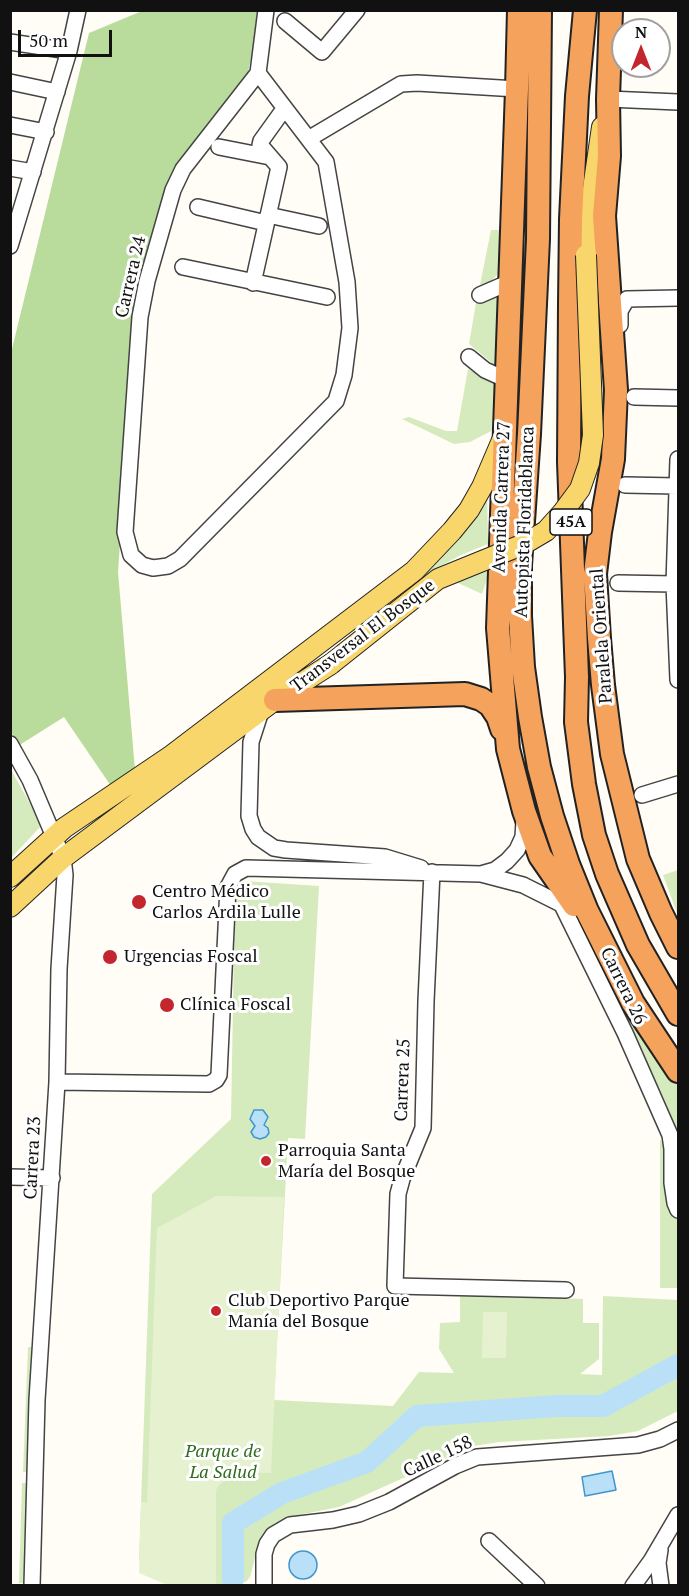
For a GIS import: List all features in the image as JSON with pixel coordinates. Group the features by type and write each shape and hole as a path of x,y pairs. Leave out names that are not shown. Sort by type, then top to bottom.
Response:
{"highway":[{"name":"Avenida Carrera 27","path":"519,10 498,628 508,749 524,811 540,856 608,957"},
{"name":"Autopista Floridablanca","path":"540,10 538,239 520,565 523,667 539,767 552,816 583,902 608,957 633,1003 678,1071"},
{"name":"45A","path":"585,10 577,96 571,219 568,462 577,677 576,722 584,784 594,835 607,874 627,921 678,1014"},
{"path":"574,160 611,10"},
{"path":"608,99 611,10"},
{"name":"Paralela Oriental","path":"608,99 609,156 604,216 625,394 600,532 595,574 603,685 612,754 638,858 678,947"},
{"path":"514,156 538,239"},
{"path":"577,677 605,767 638,858"},
{"path":"268,706 465,694 481,699 490,706 498,717 508,749"}],"main road":[{"name":"Transversal El Bosque","path":"10,907 63,858 268,706 331,664 438,579 524,544 546,531 563,512 580,489 590,463 593,435 587,231 608,99"},
{"name":"Transversal El Bosque","path":"10,878 53,836 172,755 414,571 469,510 482,487 504,435"}],"street":[{"path":"10,246 16,214 46,132 78,10"},
{"path":"266,10 258,73 284,109 310,138 401,84 518,89"},
{"path":"285,21 322,52 357,10"},
{"path":"10,42 69,51"},
{"name":"Carrera 24","path":"258,73 183,168 173,190 147,281 140,317 125,532 131,555 142,565 153,568 168,566 180,560 336,401 344,375 350,328 347,282 326,162 310,138"},
{"path":"10,82 57,92"},
{"path":"608,99 678,102"},
{"path":"253,283 279,167 260,145 284,109"},
{"path":"10,125 46,132"},
{"path":"219,147 270,157"},
{"path":"10,168 33,172"},
{"path":"198,207 319,226"},
{"path":"183,267 327,297"},
{"path":"480,295 510,282"},
{"path":"678,298 627,299 622,306 619,318 624,353 625,394 678,398"},
{"path":"469,357 486,370 507,380"},
{"path":"678,459 674,584 678,680"},
{"path":"625,485 677,493"},
{"path":"618,583 674,584"},
{"path":"268,706 251,742 249,816 253,829 265,843 286,850 385,857 432,872"},
{"name":"Carrera 23","path":"10,744 30,780 63,858 65,894 59,969 52,1178 37,1401 32,1586"},
{"path":"642,795 678,784"},
{"path":"481,874 495,870 517,850 523,837 524,811"},
{"name":"Carrera 26","path":"540,856 561,904 622,1026 670,1135 672,1183 678,1210"},
{"path":"57,1082 209,1084 219,1076 227,894 230,880 246,868 481,874 523,885 561,904"},
{"name":"Carrera 25","path":"432,872 423,1128 398,1194 395,1286 566,1290"},
{"path":"10,1177 52,1178"},
{"name":"Calle 158","path":"264,1586 264,1554 267,1544 280,1529 290,1525 333,1521 359,1514 389,1503 455,1466 477,1457 638,1445 660,1439 678,1430"},
{"path":"633,1586 651,1561 678,1515"},
{"path":"662,1586 658,1563 660,1548 666,1534"},
{"path":"489,1541 537,1586"}],"green space":[{"path":"142,11 261,11 246,82 170,183 128,426 118,572 135,770 113,789 64,717 18,746 11,731 11,353 89,33"},
{"path":"491,230 501,230 502,270 490,282 480,285"},
{"path":"498,297 498,368 469,344 476,303"},
{"path":"468,369 496,383 497,428 470,442 454,444 402,419 409,417 446,431 457,431"},
{"path":"487,489 488,544 435,569 381,611 420,575"},
{"path":"491,567 482,594 456,582"},
{"path":"10,768 42,825 11,858 10,858"},
{"path":"678,870 678,916 663,875"},
{"name":"Parque de La Salud","path":"244,881 319,886 305,1139 288,1138 274,1400 393,1406 419,1372 454,1373 439,1349 440,1323 460,1322 460,1295 583,1299 583,1323 599,1323 599,1359 580,1374 602,1375 603,1296 678,1300 678,1411 638,1431 609,1436 499,1442 474,1446 339,1507 288,1517 275,1523 265,1532 259,1543 247,1581 237,1585 212,1585 139,1559 152,1194 231,1119 235,891"},
{"path":"568,906 588,932 678,1071 678,1150 670,1113 660,1090"},
{"path":"660,1140 665,1144 668,1194 678,1221 678,1288 660,1288"},
{"name":"Club Deportivo Parque Manía del Bosque","path":"216,1196 284,1197 271,1473 236,1472 216,1490 216,1585 167,1585 139,1573 141,1502 147,1502 157,1228"},
{"path":"483,1312 507,1312 506,1358 482,1358"},
{"path":"28,1347 33,1347 29,1472 23,1472"},
{"path":"22,1483 27,1483 24,1583 19,1583"}],"water":[{"path":"254,1110 263,1110 268,1117 264,1125 268,1128 269,1133 260,1139 254,1137 251,1132 255,1126 250,1119"},
{"path":"612,1471 616,1490 585,1496 582,1477"},
{"path":"303,1551 313,1555 317,1565 313,1575 303,1579 293,1575 289,1565 293,1555"}],"waterway":[{"path":"233,1579 233,1523 282,1493 367,1462 417,1416 557,1406 603,1406 678,1365"}],"place":[{"name":"Centro Médico Carlos Ardila Lulle","path":"139,902"},
{"name":"Urgencias Foscal","path":"110,957"},
{"name":"Clínica Foscal","path":"167,1005"},
{"name":"Parroquia Santa María del Bosque","path":"266,1161"},
{"name":"Club Deportivo Parque Manía del Bosque","path":"216,1311"}]}
